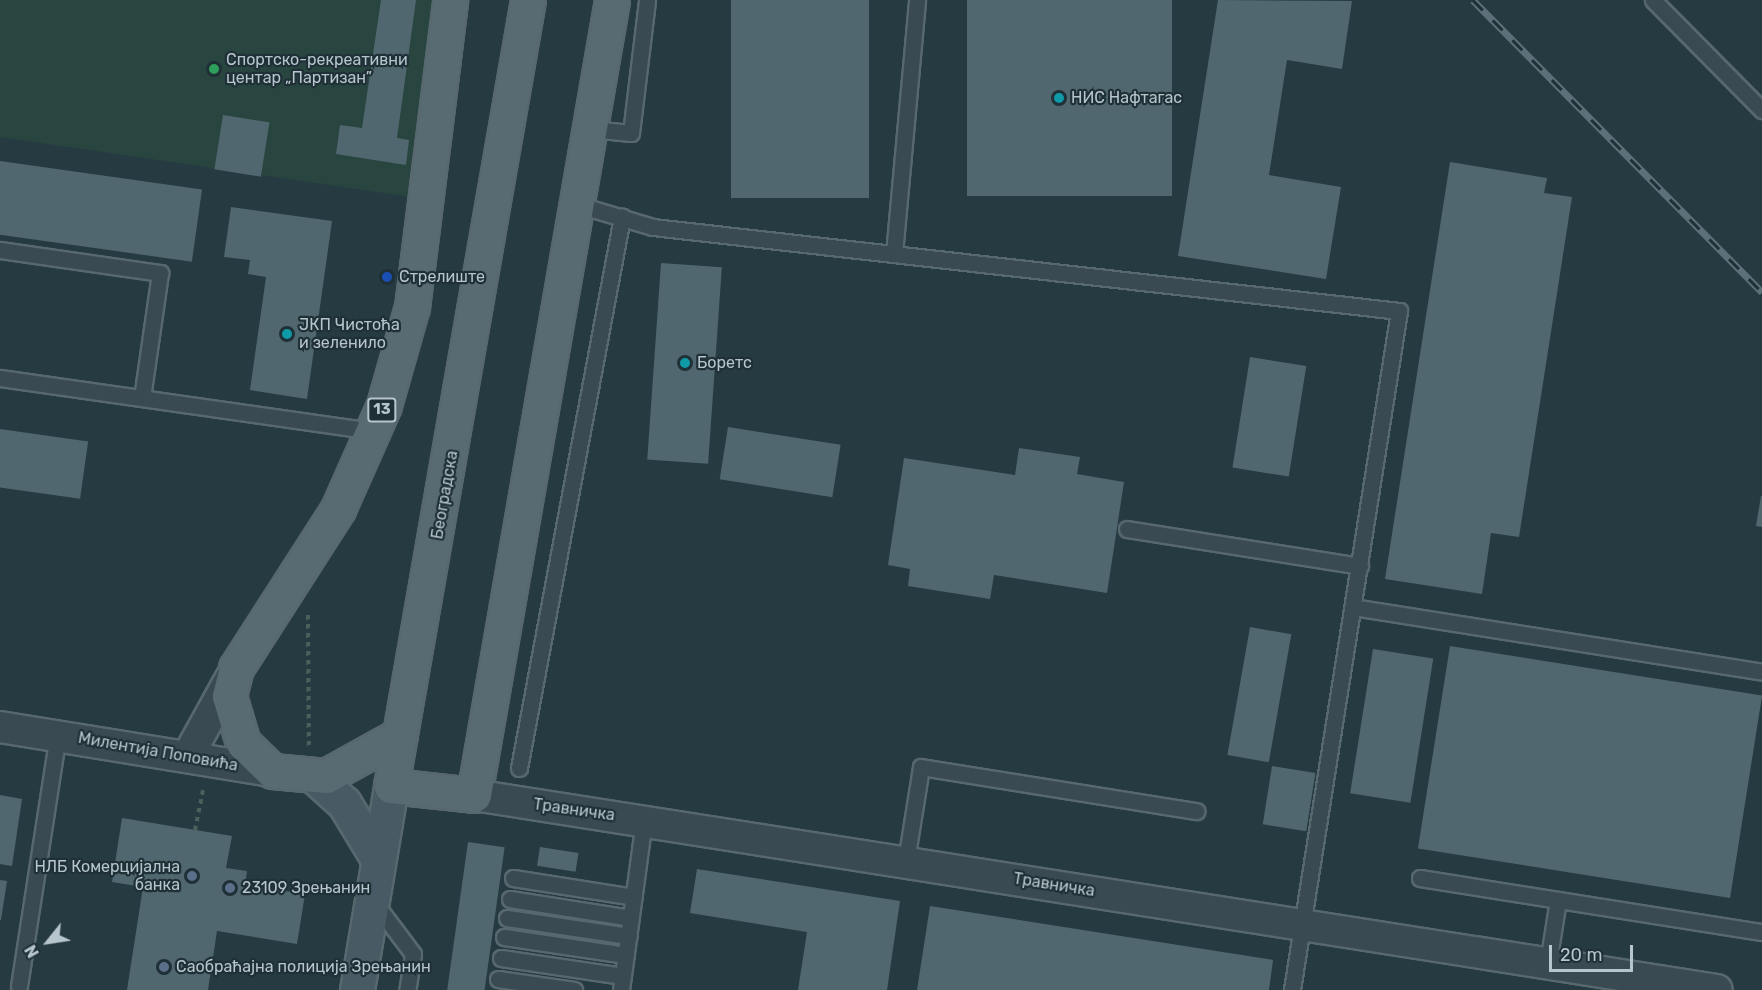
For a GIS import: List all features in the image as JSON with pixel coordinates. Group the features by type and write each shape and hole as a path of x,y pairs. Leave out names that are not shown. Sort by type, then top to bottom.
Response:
{"main road":[{"name":"13","path":"231,678 315,550 373,431 412,307 450,0"},
{"name":"Београдска","path":"357,990 371,898 528,0"},
{"path":"474,795 579,206 612,0"},
{"path":"231,678 237,729 257,761 272,771"},
{"name":"Милентија Поповића","path":"272,771 316,778 355,764 400,735"},
{"path":"316,778 344,803 378,859"},
{"name":"Травничка","path":"391,786 474,795"}],"street":[{"path":"197,757 231,678"},
{"name":"Милентија Поповића","path":"0,727 197,757 272,771"},
{"name":"Травничка","path":"474,795 644,819 1717,990"}],"lane":[{"path":"591,129 632,133 647,0"},
{"path":"894,254 917,0"},
{"path":"1653,0 1762,110"},
{"path":"579,206 653,227 1399,311 1293,990"},
{"path":"519,768 622,217"},
{"path":"0,250 160,273 142,398"},
{"path":"0,378 373,431"},
{"path":"1127,529 1360,566"},
{"path":"1353,607 1762,672"},
{"path":"19,987 58,735"},
{"path":"906,861 921,767 1197,811"},
{"path":"501,958 622,983 644,819"},
{"path":"513,878 634,897"},
{"path":"1420,878 1762,932"},
{"path":"371,898 413,954 407,990"},
{"path":"510,899 631,918"},
{"path":"1548,963 1558,900"},
{"path":"507,918 629,936"},
{"path":"504,937 626,955"},
{"path":"498,979 574,990"}],"path":[{"path":"195,830 197,757"}],"green space":[{"name":"Спортско-рекреативни центар „Партизан”","path":"0,0 436,0 411,197 0,137"}],"building":[{"path":"381,0 416,0 397,138 409,140 406,165 336,154 340,125 362,128"},
{"path":"731,0 869,0 869,198 731,198"},
{"name":"НИС Нафтагас","path":"967,0 1172,0 1172,196 967,196"},
{"path":"1218,0 1352,1 1342,69 1287,60 1269,175 1341,187 1326,279 1178,256"},
{"path":"223,115 269,122 261,177 214,169"},
{"path":"0,161 202,189 192,262 0,235"},
{"path":"1450,162 1547,178 1544,193 1572,197 1519,537 1491,533 1482,594 1385,579"},
{"name":"ЈКП Чистоћа и зеленило","path":"231,207 332,221 307,399 250,390 266,277 248,274 250,260 224,257"},
{"name":"Боретс","path":"661,263 722,267 708,464 647,460"},
{"path":"1250,357 1306,366 1289,477 1232,468"},
{"path":"728,427 841,445 832,497 720,479"},
{"path":"0,429 88,441 80,499 0,488"},
{"path":"1019,448 1080,457 1077,474 1124,482 1107,593 994,575 990,599 908,586 910,569 888,565 904,458 1015,475"},
{"path":"1762,496 1762,527 1756,526"},
{"path":"1250,627 1291,634 1269,762 1227,755"},
{"path":"1450,646 1762,695 1730,898 1418,848"},
{"path":"1373,649 1433,659 1410,803 1350,793"},
{"path":"1272,766 1315,773 1306,831 1263,824"},
{"path":"0,795 22,799 12,866 0,864"},
{"path":"122,818 232,836 226,868 247,871 245,885 305,894 297,944 217,931 208,990 127,990 143,887 112,882"},
{"path":"468,842 505,847 485,990 447,990"},
{"path":"540,847 579,853 576,872 537,866"},
{"path":"697,869 900,901 887,990 798,990 807,932 690,913"},
{"path":"0,880 7,881 1,920 0,920"},
{"path":"930,906 1273,960 1269,990 917,990"}],"railway":[{"path":"1473,0 1762,292"}],"place":[{"name":"Спортско-рекреативни центар „Партизан”","path":"214,69"},
{"name":"НИС Нафтагас","path":"1059,98"},
{"name":"Стрелиште","path":"387,277"},
{"name":"ЈКП Чистоћа и зеленило","path":"287,334"},
{"name":"Боретс","path":"685,363"},
{"name":"НЛБ Комерцијална банка","path":"192,876"},
{"name":"23109 Зрењанин","path":"230,888"},
{"name":"Саобраћајна полиција Зрењанин","path":"164,967"}]}
